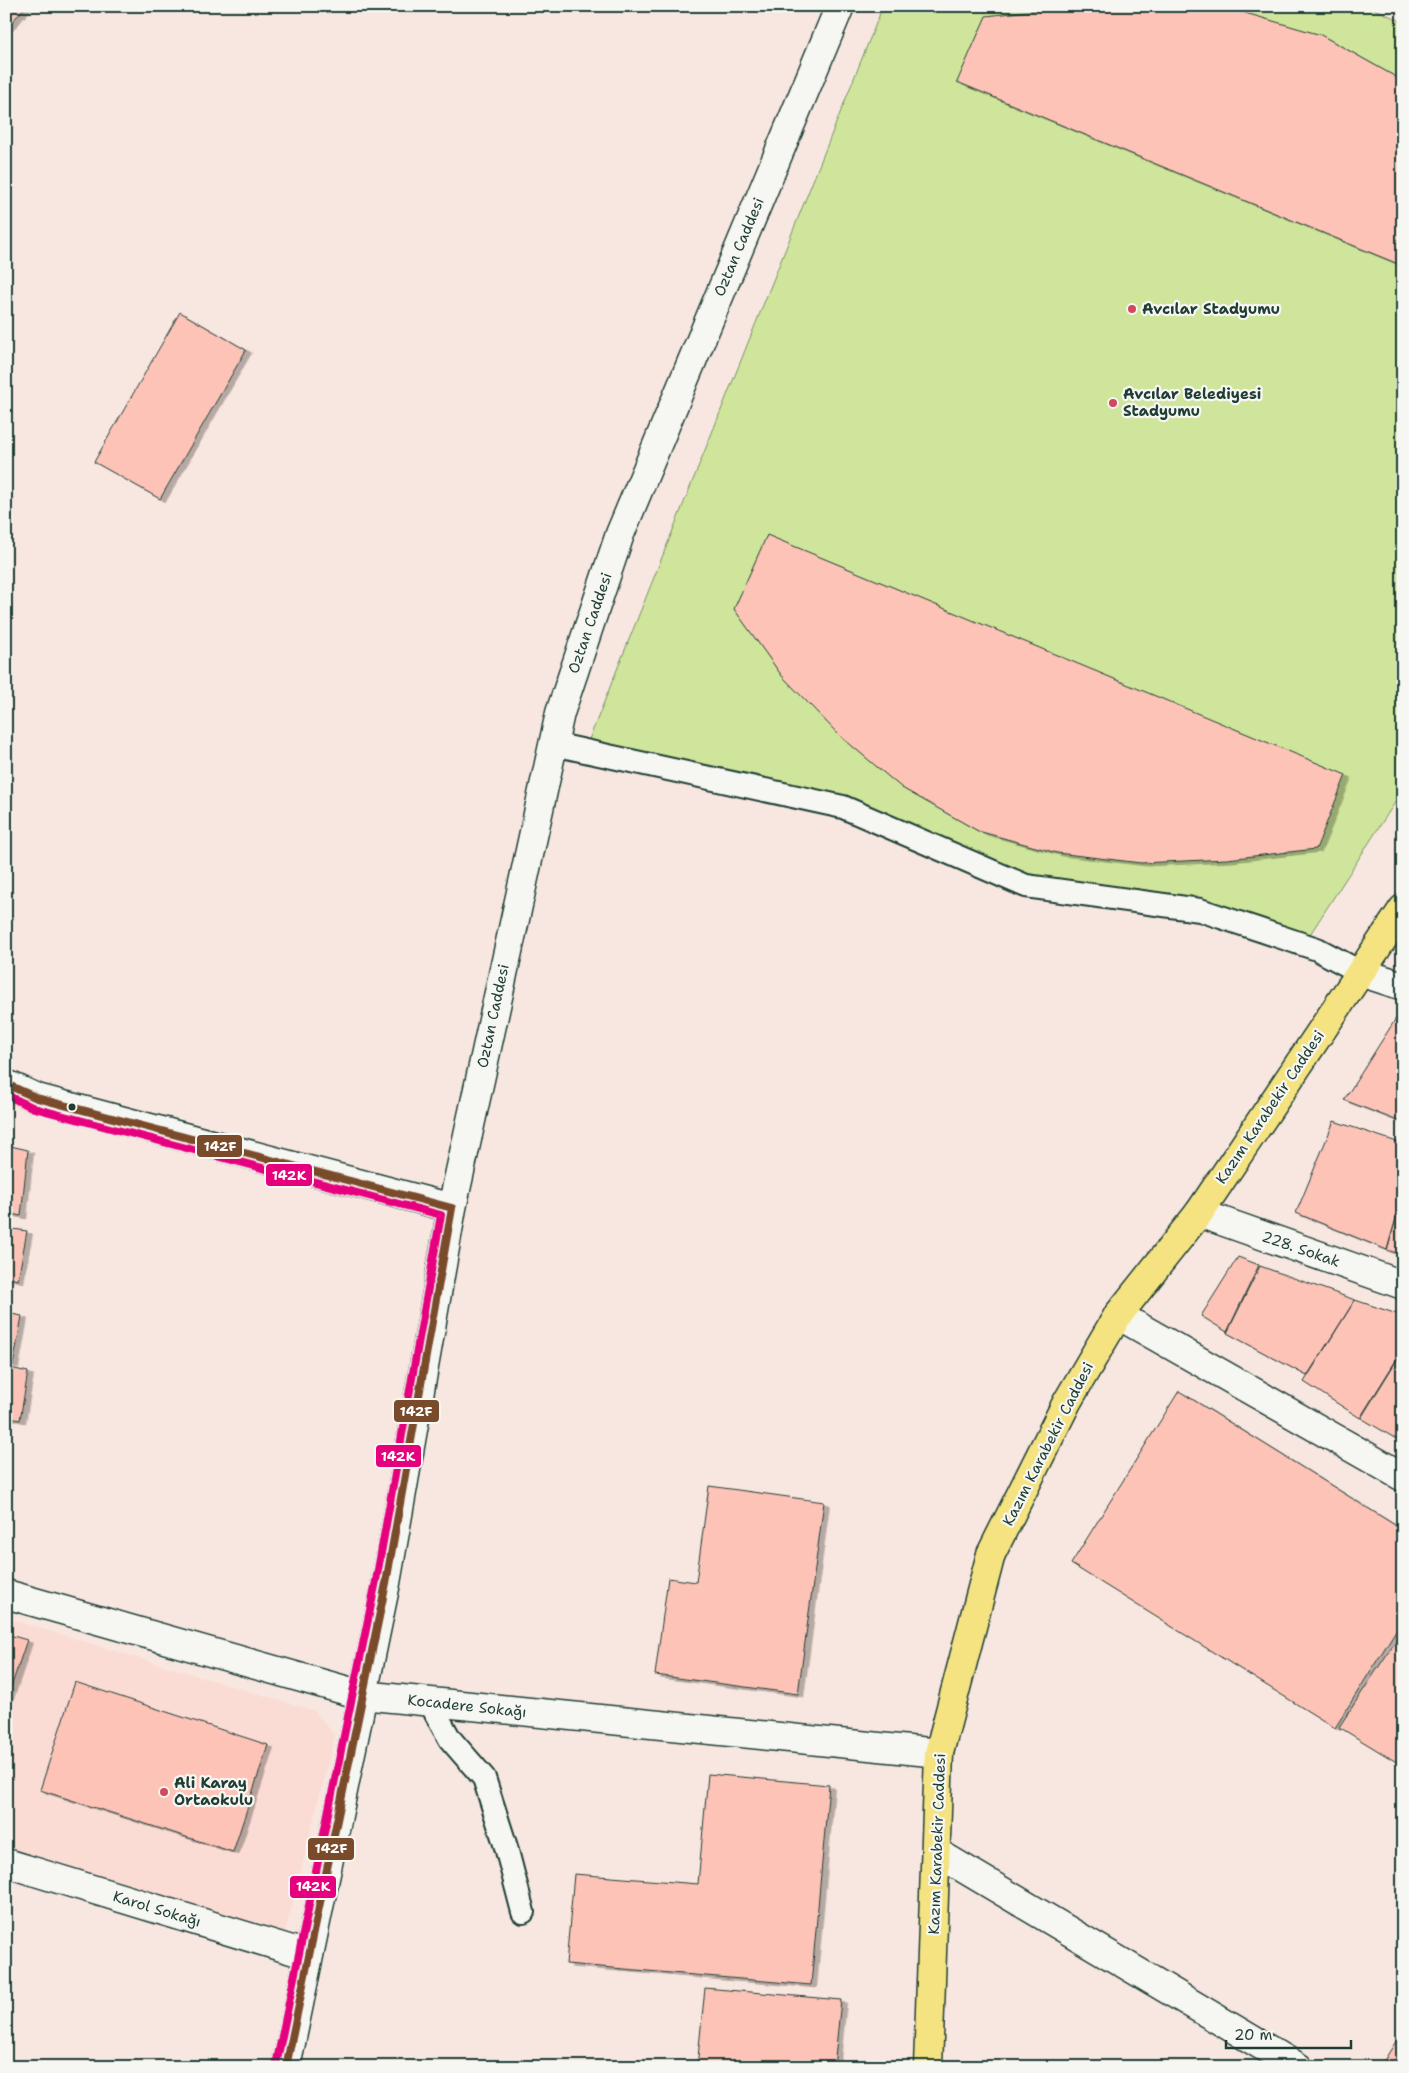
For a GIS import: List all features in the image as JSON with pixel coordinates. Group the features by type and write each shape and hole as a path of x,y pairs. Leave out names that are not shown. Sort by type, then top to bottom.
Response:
{"main road":[{"name":"Kazım Karabekir Caddesi","path":"928,2067 939,1753 991,1554 1067,1402 1118,1315 1199,1213 1403,909"}],"street":[{"name":"Oztan Caddesi","path":"286,2067 386,1583 452,1208 560,713 620,534 840,6"},
{"path":"1360,972 1403,986"},
{"path":"6,1084 37,1098 452,1208"},
{"name":"228. Sokak","path":"1199,1213 1403,1285"},
{"path":"1118,1315 1403,1477"},
{"name":"Kocadere Sokağı","path":"6,1594 362,1695 939,1753"},
{"path":"936,1852 1298,2067"},
{"name":"Karol Sokağı","path":"6,1863 308,1955"}],"lane":[{"path":"552,744 843,807 1026,886 1200,910 1317,949 1360,972"},
{"path":"432,1702 436,1714 450,1739 484,1778 524,1912"}],"shaded area":[{"name":"Ali Karay Ortaokulu","path":"6,1618 315,1711 335,1736 285,1933 6,1848"}],"green space":[{"name":"Avcılar Stadyumu","path":"883,6 1368,6 1403,22 1403,790 1296,956 1203,904 1027,884 844,804 584,752"}],"building":[{"path":"6,6 26,6 6,29"},
{"path":"1073,6 1186,6 1242,12 1321,35 1396,77 1403,83 1403,266 957,82 986,16"},
{"path":"180,312 246,350 160,499 94,462"},
{"path":"767,535 1346,775 1316,849 1227,859 1141,863 1057,853 978,831 902,788 839,735 782,676 734,609"},
{"path":"1403,1009 1403,1123 1344,1100"},
{"path":"1334,1121 1403,1144 1403,1194 1387,1250 1296,1213"},
{"path":"6,1145 28,1150 21,1216 6,1213"},
{"path":"1403,1194 1403,1255 1387,1250"},
{"path":"6,1228 27,1231 18,1280 6,1277"},
{"path":"1238,1257 1259,1265 1227,1332 1201,1316"},
{"path":"1260,1266 1355,1300 1307,1376 1227,1333"},
{"path":"1355,1300 1403,1316 1403,1349 1360,1418 1304,1382"},
{"path":"6,1313 22,1316 13,1365 6,1363"},
{"path":"1403,1350 1403,1443 1361,1418"},
{"path":"6,1367 28,1372 20,1420 6,1417"},
{"path":"1179,1391 1403,1530 1403,1619 1335,1728 1071,1564"},
{"path":"709,1486 824,1502 798,1694 655,1675 668,1578 696,1582"},
{"path":"1403,1630 1403,1766 1339,1727"},
{"path":"6,1634 27,1640 6,1702"},
{"path":"75,1682 268,1745 233,1852 40,1790"},
{"path":"708,1774 829,1785 811,1985 566,1964 574,1874 698,1884"},
{"path":"705,1988 841,2000 834,2067 697,2067"},
{"path":"1403,2030 1403,2067 1380,2067"}],"transit line":[{"name":"142F","path":"6,1084 37,1098 452,1208 386,1583 286,2067"},
{"name":"142K","path":"6,1095 34,1108 441,1215 376,1581 276,2065"}],"place":[{"name":"Avcılar Stadyumu","path":"1132,309"},
{"name":"Avcılar Belediyesi Stadyumu","path":"1113,403"},
{"name":"Ali Karay Ortaokulu","path":"164,1792"}]}
